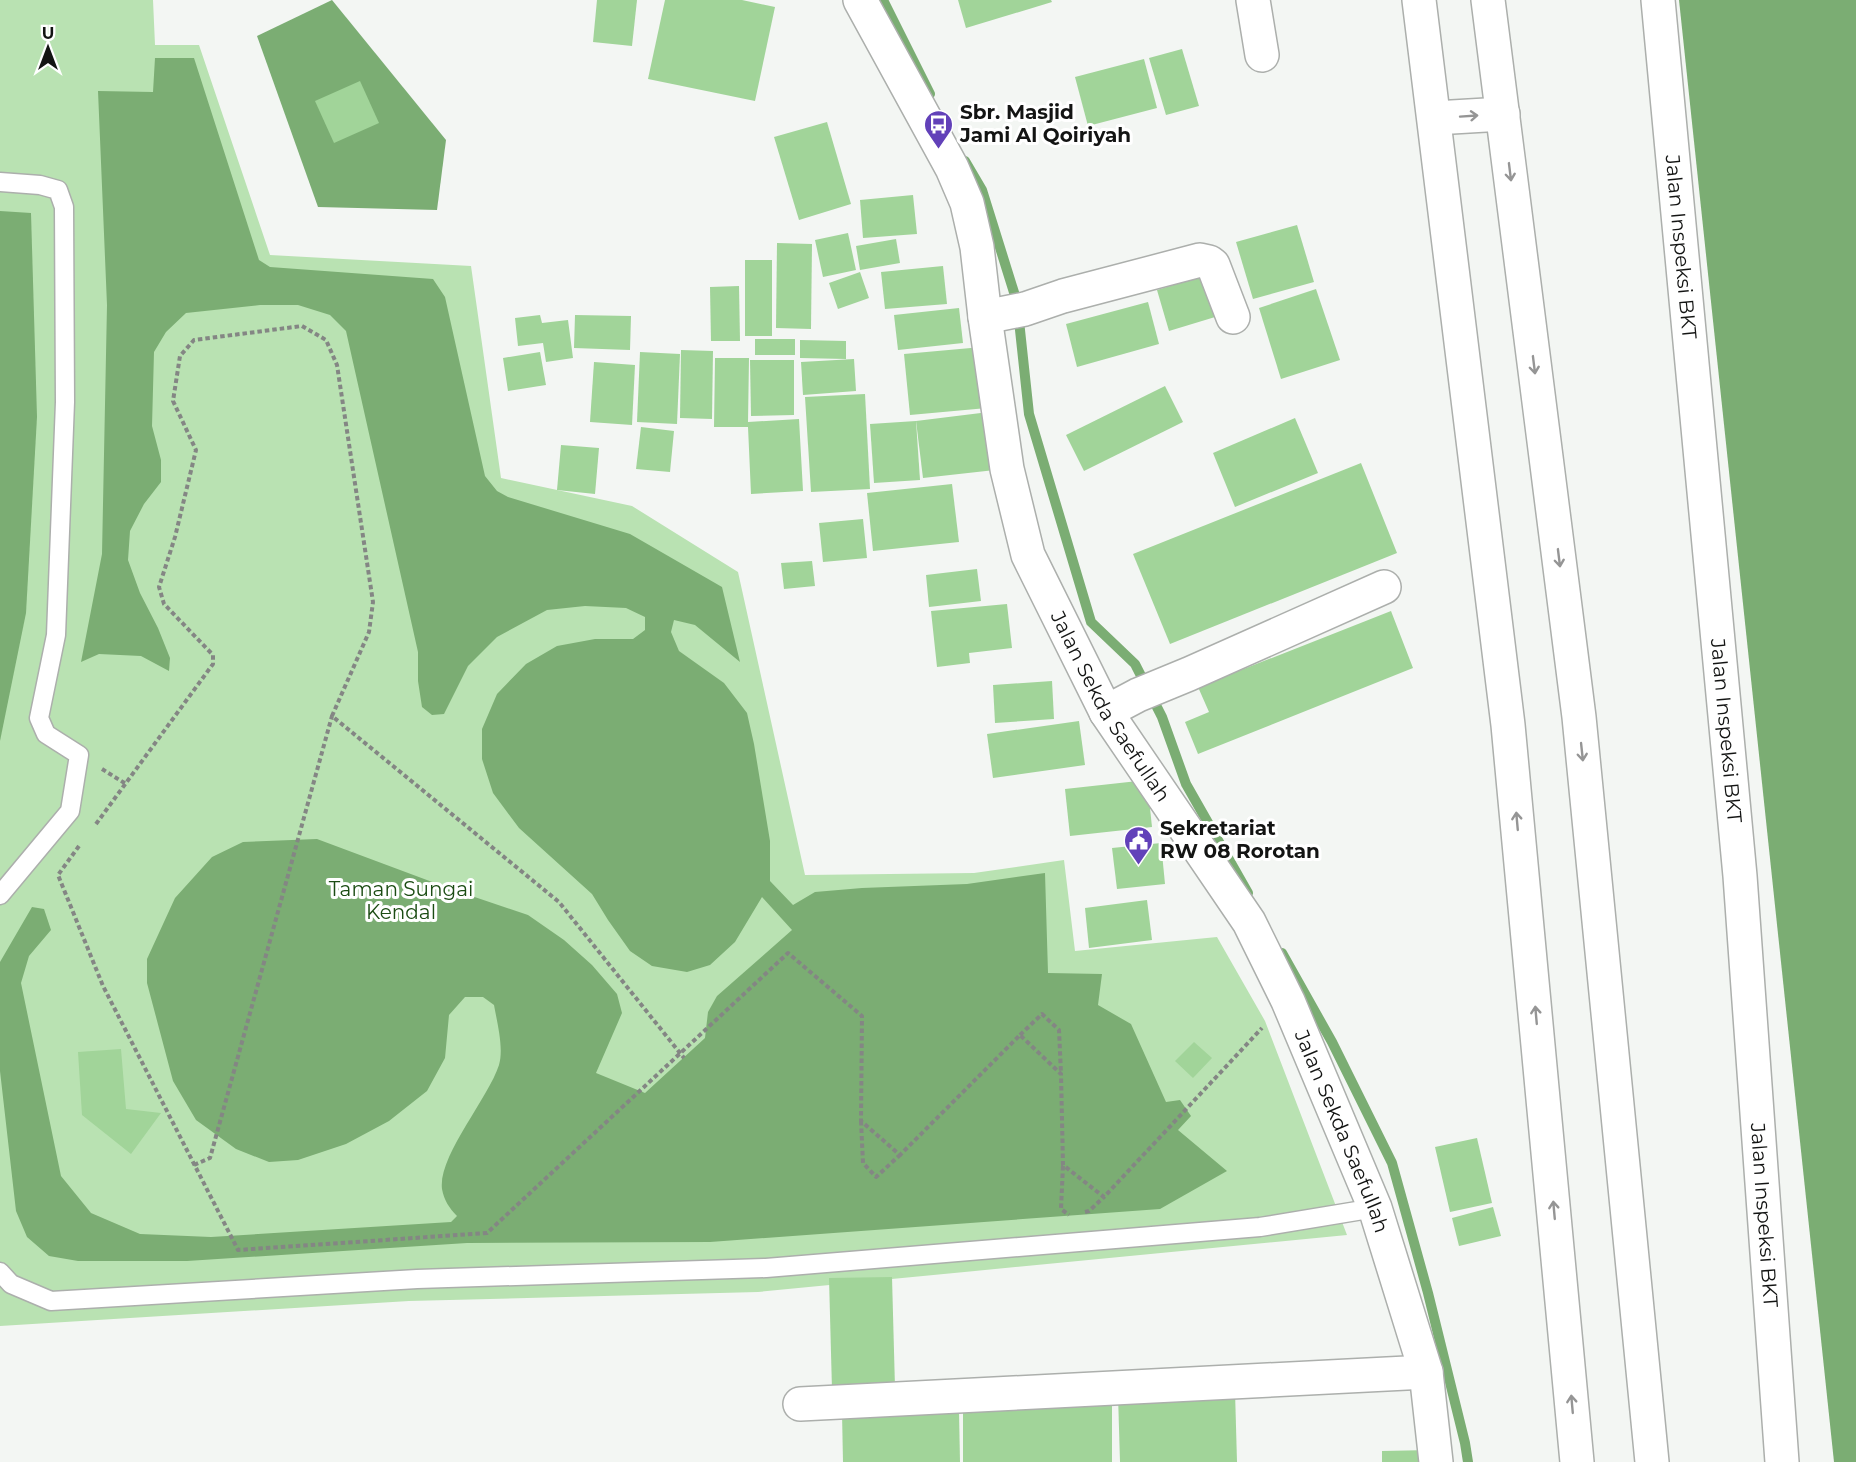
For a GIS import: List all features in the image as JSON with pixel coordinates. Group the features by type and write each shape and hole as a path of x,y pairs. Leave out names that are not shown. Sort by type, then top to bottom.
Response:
{"street":[{"path":"1253,0 1262,55"},
{"path":"1419,0 1508,725 1577,1462"},
{"path":"1488,0 1579,717 1652,1462"},
{"name":"Jalan Inspeksi BKT","path":"1658,0 1740,876 1782,1462"},
{"name":"Jalan Sekda Saefullah","path":"871,4 967,203 977,247 1003,314 1007,469 1028,555 1106,712 1249,922 1288,1001 1375,1208 1426,1372 1436,1462"},
{"path":"1435,118 1503,114"},
{"path":"1003,314 1200,260 1213,265 1233,317"},
{"path":"1106,712 1138,695 1384,587"},
{"path":"800,1404 1426,1372"}],"lane":[{"path":"0,182 40,185 58,190 64,207 65,402 56,635 39,718 46,734 79,755 70,811 0,895"},
{"path":"0,1272 11,1284 51,1301 417,1280 766,1268 1260,1227 1375,1208"}],"path":[{"path":"92,829 213,664 213,654 164,604 159,587 175,537 196,450 173,401 180,356 194,340 302,326 326,340 337,365 373,602 369,632 332,716 210,1158 194,1165"},
{"path":"332,716 559,902 684,1058"},
{"path":"85,838 58,875 103,986 238,1250 487,1233 788,953 862,1016 862,1163 876,1177 1042,1014 1059,1030 1063,1165 1061,1209 1068,1215 1089,1211 1104,1197 1288,1001"},
{"path":"1020,1035 1061,1074"},
{"path":"861,1121 900,1155"},
{"path":"1063,1165 1104,1197"}],"green space":[{"name":"Taman Sungai Kendal","path":"0,0 153,0 155,45 199,45 270,255 471,266 501,478 632,506 738,572 805,875 974,873 1064,860 1075,951 1217,937 1265,1021 1347,1235 758,1292 409,1301 0,1326"}],"shaded area":[{"path":"332,0 446,140 437,210 318,207 257,36"},
{"path":"1679,0 1856,0 1856,1462 1834,1462"},
{"path":"155,58 194,58 259,260 270,267 433,279 445,297 485,476 497,491 508,497 630,534 722,587 740,662 695,625 674,620 671,632 679,651 724,683 747,713 770,841 770,881 793,905 815,892 967,884 1045,873 1048,973 1102,974 1098,1005 1131,1024 1166,1102 1180,1100 1191,1116 1178,1130 1227,1171 1160,1209 710,1242 467,1243 187,1261 78,1261 49,1256 27,1237 16,1211 0,1071 0,962 32,907 44,909 51,930 29,956 21,983 61,1176 91,1213 140,1234 211,1237 451,1222 457,1216 444,1197 443,1176 455,1144 493,1079 499,1065 501,1051 494,1005 483,997 465,997 449,1015 445,1058 427,1091 389,1121 346,1144 298,1160 269,1162 236,1149 196,1120 173,1081 147,983 147,959 175,898 212,857 243,842 317,839 528,915 564,940 592,965 617,994 622,1013 596,1073 645,1093 705,1038 708,1012 717,996 792,930 762,897 735,942 710,965 687,972 652,966 630,951 592,894 519,828 493,793 482,759 482,729 497,694 526,664 557,646 595,639 633,639 645,630 645,617 626,608 585,606 547,610 497,637 468,666 444,714 432,715 422,707 418,681 418,652 346,331 330,315 298,305 260,305 186,313 166,332 154,352 152,426 161,460 161,482 144,504 130,531 128,560 140,593 170,658 169,671 141,656 99,654 81,662 102,554 107,305 98,91 153,92"},
{"path":"0,211 31,213 37,417 26,613 0,741"}],"building":[{"path":"597,0 637,0 632,46 593,42"},
{"path":"665,0 742,0 775,7 755,101 648,79"},
{"path":"958,0 1051,0 1052,2 966,28"},
{"path":"1182,49 1199,106 1166,115 1149,58"},
{"path":"1144,59 1157,108 1088,126 1075,77"},
{"path":"360,81 379,123 334,143 315,101"},
{"path":"827,122 851,204 799,220 774,137"},
{"path":"913,195 917,234 863,238 860,200"},
{"path":"1297,225 1314,282 1253,299 1236,242"},
{"path":"848,233 856,270 823,277 815,240"},
{"path":"896,239 900,263 860,270 856,246"},
{"path":"777,243 812,244 811,329 776,328"},
{"path":"745,260 772,260 772,336 745,336"},
{"path":"943,266 947,304 885,309 881,272"},
{"path":"860,272 869,298 838,309 829,283"},
{"path":"1213,273 1225,314 1169,331 1157,290"},
{"path":"739,286 740,341 711,341 710,287"},
{"path":"1316,289 1340,360 1281,379 1259,308"},
{"path":"1148,302 1159,344 1077,367 1066,324"},
{"path":"959,308 963,343 898,350 894,315"},
{"path":"540,315 542,323 568,320 573,358 546,362 543,343 518,346 515,318"},
{"path":"575,315 631,316 630,350 574,348"},
{"path":"755,339 795,339 795,355 755,355"},
{"path":"800,340 846,341 846,359 800,358"},
{"path":"982,347 987,408 910,415 904,354"},
{"path":"681,350 713,351 712,419 680,418"},
{"path":"540,352 546,385 508,391 503,358"},
{"path":"640,352 680,354 677,424 637,422"},
{"path":"715,358 749,358 748,422 799,419 803,491 751,494 748,427 714,427"},
{"path":"854,359 856,391 803,395 801,362"},
{"path":"750,360 794,360 794,415 751,416"},
{"path":"594,362 635,365 632,425 590,422"},
{"path":"1165,386 1183,422 1084,471 1066,435"},
{"path":"865,394 870,489 811,492 805,397"},
{"path":"997,411 1004,469 923,478 916,421"},
{"path":"1295,418 1318,473 1235,507 1213,453"},
{"path":"916,421 920,480 874,483 870,424"},
{"path":"641,427 674,431 670,472 636,469"},
{"path":"561,445 599,448 595,494 557,490"},
{"path":"1361,463 1397,553 1170,644 1133,554"},
{"path":"952,484 959,542 873,551 867,493"},
{"path":"863,519 867,558 823,562 819,523"},
{"path":"812,561 815,586 784,589 781,563"},
{"path":"977,569 981,601 929,607 926,575"},
{"path":"1007,604 1012,648 969,653 970,663 937,667 931,611"},
{"path":"1391,611 1413,668 1198,754 1185,722 1209,712 1198,687"},
{"path":"1052,681 1054,719 995,723 993,685"},
{"path":"1079,721 1085,765 993,778 987,734"},
{"path":"1147,780 1152,827 1070,836 1065,789"},
{"name":"Sekretariat RW 08 Rorotan","path":"1161,843 1165,884 1117,889 1112,848"},
{"path":"1147,900 1152,940 1089,948 1085,908"},
{"path":"1194,1042 1212,1058 1193,1078 1175,1061"},
{"path":"121,1049 126,1109 161,1113 131,1154 82,1115 78,1052"},
{"path":"1477,1138 1492,1203 1450,1212 1435,1147"},
{"path":"1493,1207 1501,1236 1459,1246 1452,1218"},
{"path":"892,1277 895,1388 832,1390 829,1278"},
{"path":"1235,1391 1237,1462 1120,1462 1118,1395"},
{"path":"963,1404 1112,1404 1112,1462 963,1462"},
{"path":"959,1411 960,1462 843,1462 842,1413"},
{"path":"1431,1450 1431,1462 1382,1462 1382,1451"}],"waterway":[{"path":"883,0 930,94"},
{"path":"965,161 982,190 1017,302 1029,414 1091,622 1135,664 1162,717 1186,784 1248,893"},
{"path":"1282,953 1332,1042 1392,1163 1428,1293 1468,1462"}],"place":[{"name":"Sbr. Masjid Jami Al Qoiriyah","path":"939,150"},
{"name":"Sekretariat RW 08 Rorotan","path":"1139,866"}]}
